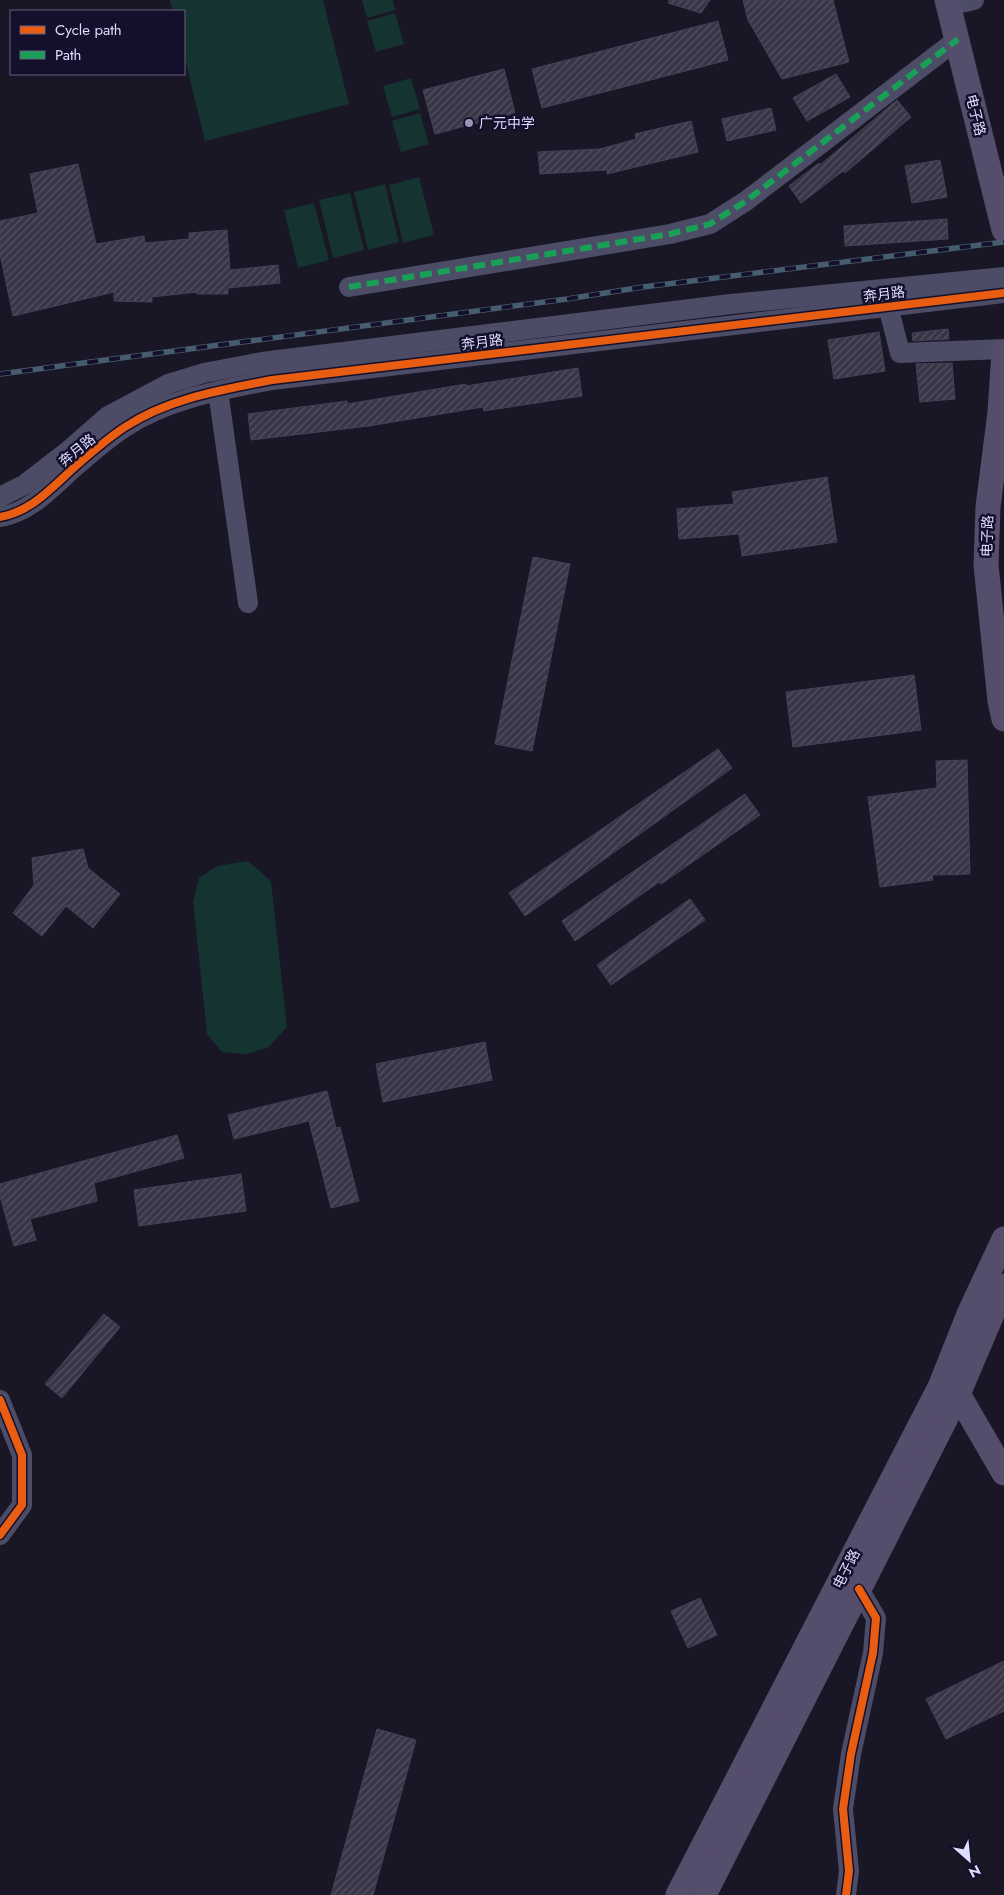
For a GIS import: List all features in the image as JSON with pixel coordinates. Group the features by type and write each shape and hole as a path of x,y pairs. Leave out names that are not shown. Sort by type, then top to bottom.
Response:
{"main road":[{"name":"电子路","path":"961,1 958,39 1004,230"},
{"name":"电子路","path":"961,1 1004,175"},
{"name":"电子路","path":"1004,350 1000,412 988,506 986,565 1000,701 1004,719"},
{"name":"电子路","path":"704,1895 859,1589 949,1390 969,1314 1004,1239"},
{"name":"电子路","path":"678,1895 1004,1286"},
{"path":"949,1390 1004,1442"},
{"path":"949,1390 1004,1473"}],"street":[{"path":"349,287 670,234 710,224 746,201 958,39"},
{"path":"0,497 24,486 108,416 168,384 204,373 262,362 731,304 1004,277"},
{"name":"奔月路","path":"0,517 9,516 35,502 79,463 126,426 175,402 218,391 272,380 1004,293"},
{"path":"888,306 900,353 1004,350"},
{"path":"218,391 248,603"},
{"path":"0,1400 22,1455 22,1505 0,1535"},
{"path":"846,1895 849,1871 843,1809 851,1754 873,1653 876,1618 859,1589"}],"green space":[{"path":"170,0 323,0 349,104 205,141 185,59 185,10 173,10"},
{"path":"362,0 393,0 395,10 367,18"},
{"path":"395,13 404,44 376,52 367,21"},
{"path":"411,78 420,109 392,117 383,86"},
{"path":"420,113 429,144 401,152 392,121"},
{"path":"419,177 434,235 403,243 389,185"},
{"path":"385,184 399,242 368,250 354,192"},
{"path":"350,193 364,250 333,258 319,200"},
{"path":"314,203 329,260 298,268 284,210"},
{"path":"248,861 271,881 287,1027 269,1047 247,1054 222,1052 207,1034 193,901 199,878 217,866"}],"building":[{"path":"669,0 710,0 701,13 668,3"},
{"path":"743,0 833,0 849,62 782,79 748,20"},
{"path":"718,21 728,60 542,108 532,69"},
{"path":"504,69 515,113 435,134 423,90"},
{"path":"836,74 850,97 807,121 793,98"},
{"path":"897,100 911,117 845,173 843,171 801,203 789,186 819,163 820,165"},
{"path":"771,108 776,130 727,141 722,119"},
{"path":"691,121 698,152 607,174 607,170 540,174 538,152 600,149 636,139 635,134"},
{"path":"940,160 947,197 912,203 905,166"},
{"path":"78,164 96,244 144,236 145,243 189,239 189,233 227,230 230,270 278,265 280,283 228,288 228,294 197,294 197,292 152,297 152,302 114,301 114,292 13,316 0,254 0,221 38,213 30,174"},
{"path":"947,219 948,239 845,246 844,226"},
{"path":"948,329 949,339 913,341 912,333"},
{"path":"879,332 885,371 834,379 828,340"},
{"path":"952,363 955,399 920,402 916,364"},
{"path":"578,368 582,396 484,411 483,407 369,426 251,440 248,414 347,401 347,404"},
{"path":"827,477 837,542 742,556 739,534 679,539 677,509 734,504 732,492"},
{"path":"533,557 570,564 532,751 495,744"},
{"path":"914,675 921,730 793,747 786,692"},
{"path":"718,749 732,768 525,916 509,893"},
{"path":"967,760 970,874 932,875 933,880 880,887 868,797 937,788 936,761"},
{"path":"745,794 760,815 575,941 562,921"},
{"path":"83,849 88,868 120,894 93,928 66,906 42,936 13,913 34,885 32,858"},
{"path":"690,899 705,920 611,985 597,965"},
{"path":"485,1042 492,1080 383,1102 376,1064"},
{"path":"327,1091 336,1128 340,1127 359,1201 331,1208 309,1121 234,1139 228,1115"},
{"path":"177,1135 184,1158 94,1183 97,1201 30,1219 36,1240 14,1246 0,1196 0,1184"},
{"path":"241,1174 246,1211 139,1226 134,1190"},
{"path":"104,1314 120,1327 62,1398 45,1384"},
{"path":"700,1598 717,1635 688,1648 671,1611"},
{"path":"1004,1661 1004,1711 946,1739 926,1699"},
{"path":"377,1729 416,1740 373,1895 331,1895"}],"railway":[{"path":"0,374 567,299 643,287 1004,242"}],"marked path":[{"path":"349,287 670,234 710,224 746,201 958,39"}],"cycle path":[{"path":"0,517 22,510 42,497 106,440 125,427 160,409 196,396 272,380 1004,293"},
{"path":"0,1400 22,1455 22,1505 0,1535"},
{"path":"846,1895 849,1871 843,1809 851,1754 873,1653 876,1618 859,1589"}],"place":[{"name":"广元中学","path":"469,123"}]}
